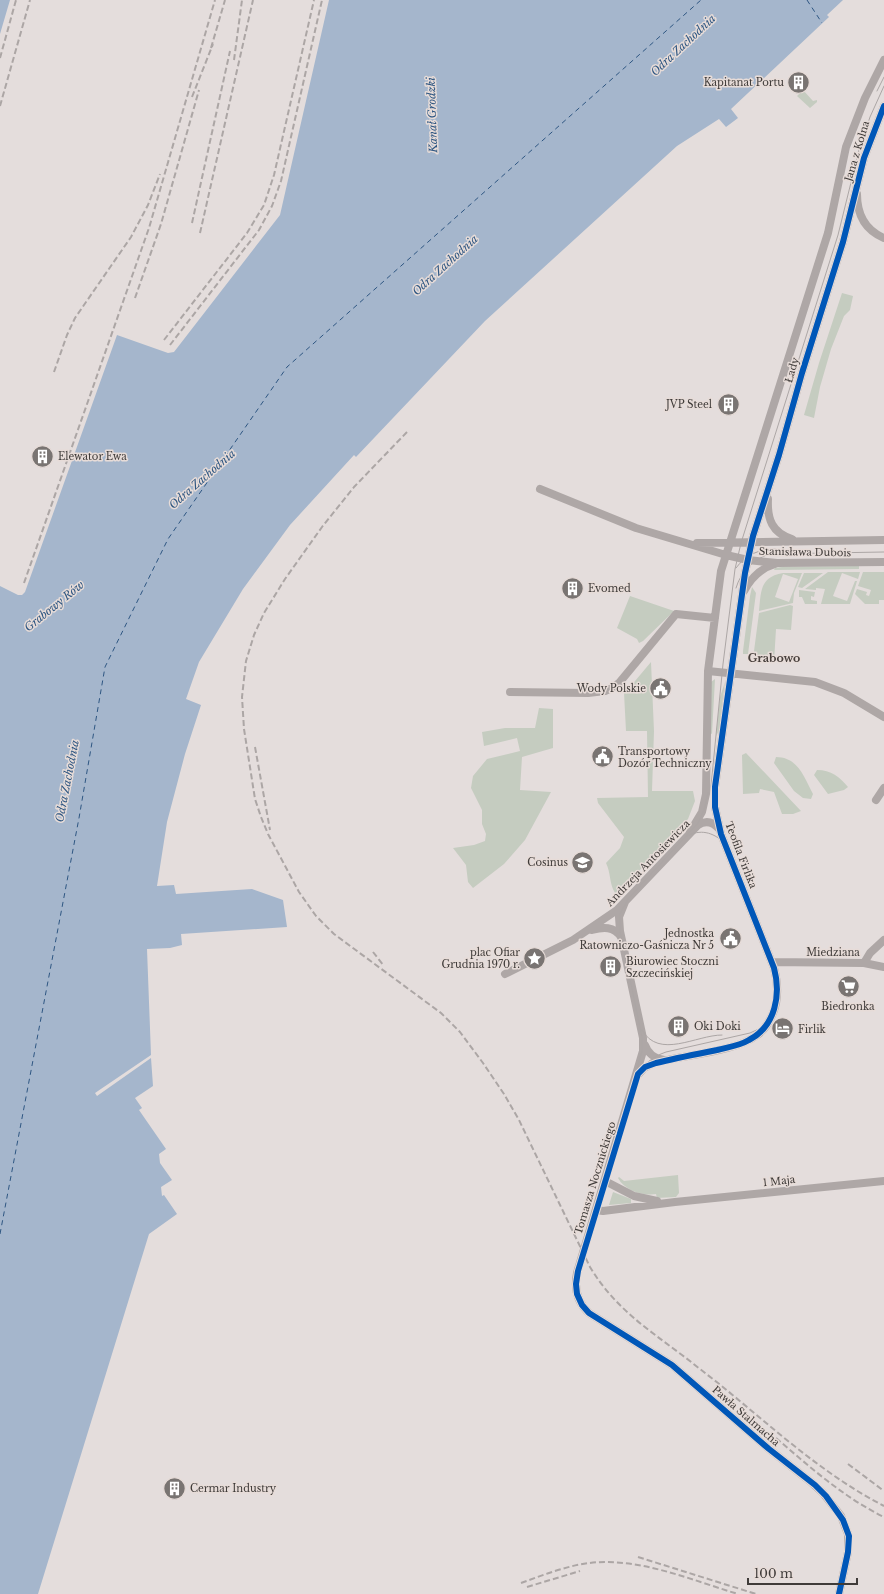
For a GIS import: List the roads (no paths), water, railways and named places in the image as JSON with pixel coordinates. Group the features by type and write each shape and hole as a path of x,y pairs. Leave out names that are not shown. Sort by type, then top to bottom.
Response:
{"street":[{"name":"Jana z Kolna","path":"838,179 846,147 856,120 884,60"},
{"name":"Jana z Kolna","path":"852,204 870,140 884,106"},
{"path":"859,178 857,199 862,218 870,230 884,238"},
{"name":"Łady","path":"730,543 828,233 833,213 838,179"},
{"name":"Łady","path":"752,543 804,365 843,242 852,204"},
{"name":"Stanisława Dubois","path":"540,489 636,528 680,542 748,560 784,563 884,562"},
{"name":"Łady","path":"769,489 768,512 769,521 772,527 786,537 807,541"},
{"name":"Stanisława Dubois","path":"680,542 698,544 884,540"},
{"path":"690,832 702,812 706,794 708,672 721,574 730,543"},
{"name":"Teofila Firlika","path":"636,1077 649,1065 742,1044 754,1038 762,1031 772,1015 777,997 776,976 772,962 721,834 716,814 714,794 742,597 752,543"},
{"name":"Teofila Firlika","path":"742,597 747,586 758,573 769,566 784,563"},
{"path":"510,692 588,693 605,691 619,683 676,614 715,618"},
{"path":"708,672 794,679 821,684 844,693 884,717"},
{"path":"876,800 884,788"},
{"name":"Andrzeja Antosiewicza","path":"505,974 573,940 611,915 690,832 700,824 708,822 716,826 721,834"},
{"name":"Tomasza Nocznickiego","path":"576,1285 577,1274 643,1055 643,1038 621,939 619,917 625,902"},
{"name":"Andrzeja Antosiewicza","path":"587,931 610,928 618,933 621,939"},
{"name":"Miedziana","path":"772,962 864,963 870,952 884,940"},
{"path":"864,963 884,967"},
{"path":"643,1038 646,1049 650,1054 656,1058 667,1060"},
{"name":"1 Maja","path":"596,1210 603,1211 884,1180"},
{"name":"1 Maja","path":"605,1181 639,1198 675,1202"},
{"name":"Pawła Stalmacha","path":"576,1285 579,1299 587,1311 672,1365 769,1450 813,1483 824,1494 843,1520 848,1536 848,1550 839,1594"}],"water":[{"path":"0,0 10,0 0,34"},
{"path":"329,0 843,0 827,15 829,17 731,109 738,118 726,127 719,119 677,146 485,321 356,457 354,455 290,525 243,589 199,662 186,699 201,705 185,754 167,822 157,886 174,885 176,894 252,889 283,900 287,927 181,934 182,945 170,948 147,949 151,1055 95,1093 97,1096 151,1058 153,1086 135,1098 142,1108 139,1110 166,1149 159,1154 160,1163 172,1180 161,1187 162,1196 164,1195 177,1214 149,1234 38,1594 0,1594 0,586 18,595 22,595 25,592 117,335 168,353 174,352 280,215"}],"tram line":[{"path":"877,91 884,77"},
{"path":"841,1594 850,1551 851,1537 846,1521 827,1494 819,1486 770,1448 670,1362 591,1312 582,1302 578,1292 578,1281 580,1267 637,1078 642,1069 656,1056 666,1052 750,1033 763,1027 771,1018 776,1004 777,986 774,968 716,821 712,804 711,786 723,664 735,569 741,543 838,235 859,150 870,117 884,86"},
{"path":"736,568 744,559 754,553 776,549"},
{"path":"736,588 744,571 758,559 769,554 884,552"},
{"path":"636,1072 642,1051 642,1037 620,931 620,914 628,899 698,823 704,810 708,793"},
{"path":"687,836 701,832 711,834 723,842"},
{"path":"642,1030 649,1039 668,1045 722,1035"}],"railway":[{"path":"0,58 16,0"},
{"path":"0,106 30,0"},
{"path":"24,583 149,228 215,0"},
{"path":"211,48 225,0"},
{"path":"234,60 242,0"},
{"path":"200,233 253,0"},
{"path":"164,340 247,233 264,205 274,175 314,0"},
{"path":"170,345 259,230 272,206 281,181 322,0"},
{"path":"192,97 213,44"},
{"path":"192,223 230,51"},
{"path":"135,298 161,224 199,90"},
{"path":"54,372 67,335 75,318 131,237 148,205 160,174"},
{"path":"407,432 354,487 322,527 285,579 264,613 254,635 246,661 242,697 244,729 255,799 268,834 299,892 316,916 334,934 441,1013 460,1032 483,1063 504,1094 519,1120 590,1267 609,1294 643,1326 718,1383 798,1449 839,1479 884,1506"},
{"path":"255,747 270,830"},
{"path":"373,952 384,966"},
{"path":"776,1438 841,1491 884,1517"},
{"path":"848,1464 884,1491"},
{"path":"638,1557 756,1594"},
{"path":"521,1583 572,1566 608,1562 646,1566 683,1576 738,1594"},
{"path":"527,1587 580,1571"}],"place":[{"name":"Kapitanat Portu","path":"799,82"},
{"name":"JVP Steel","path":"728,404"},
{"name":"Elewator Ewa","path":"42,456"},
{"name":"Evomed","path":"573,588"},
{"name":"Wody Polskie","path":"661,688"},
{"name":"Transportowy Dozór Techniczny","path":"603,757"},
{"name":"Cosinus","path":"583,862"},
{"name":"Jednostka Ratowniczo-Gaśnicza Nr 5","path":"730,939"},
{"name":"plac Ofiar Grudnia 1970 r.","path":"535,958"},
{"name":"Biurowiec Stoczni Szczecińskiej","path":"610,967"},
{"name":"Biedronka","path":"848,986"},
{"name":"Oki Doki","path":"679,1026"},
{"name":"Firlik","path":"782,1029"},
{"name":"Cermar Industry","path":"174,1488"}],"district":[{"name":"Grabowo","path":"774,658"}],"water label":[{"name":"Odra Zachodnia","path":"683,45"},
{"name":"Kanał Grodzki","path":"432,115"},
{"name":"Odra Zachodnia","path":"445,265"},
{"name":"Odra Zachodnia","path":"202,479"},
{"name":"Grabowy Rów","path":"54,606"},
{"name":"Odra Zachodnia","path":"67,781"}]}
